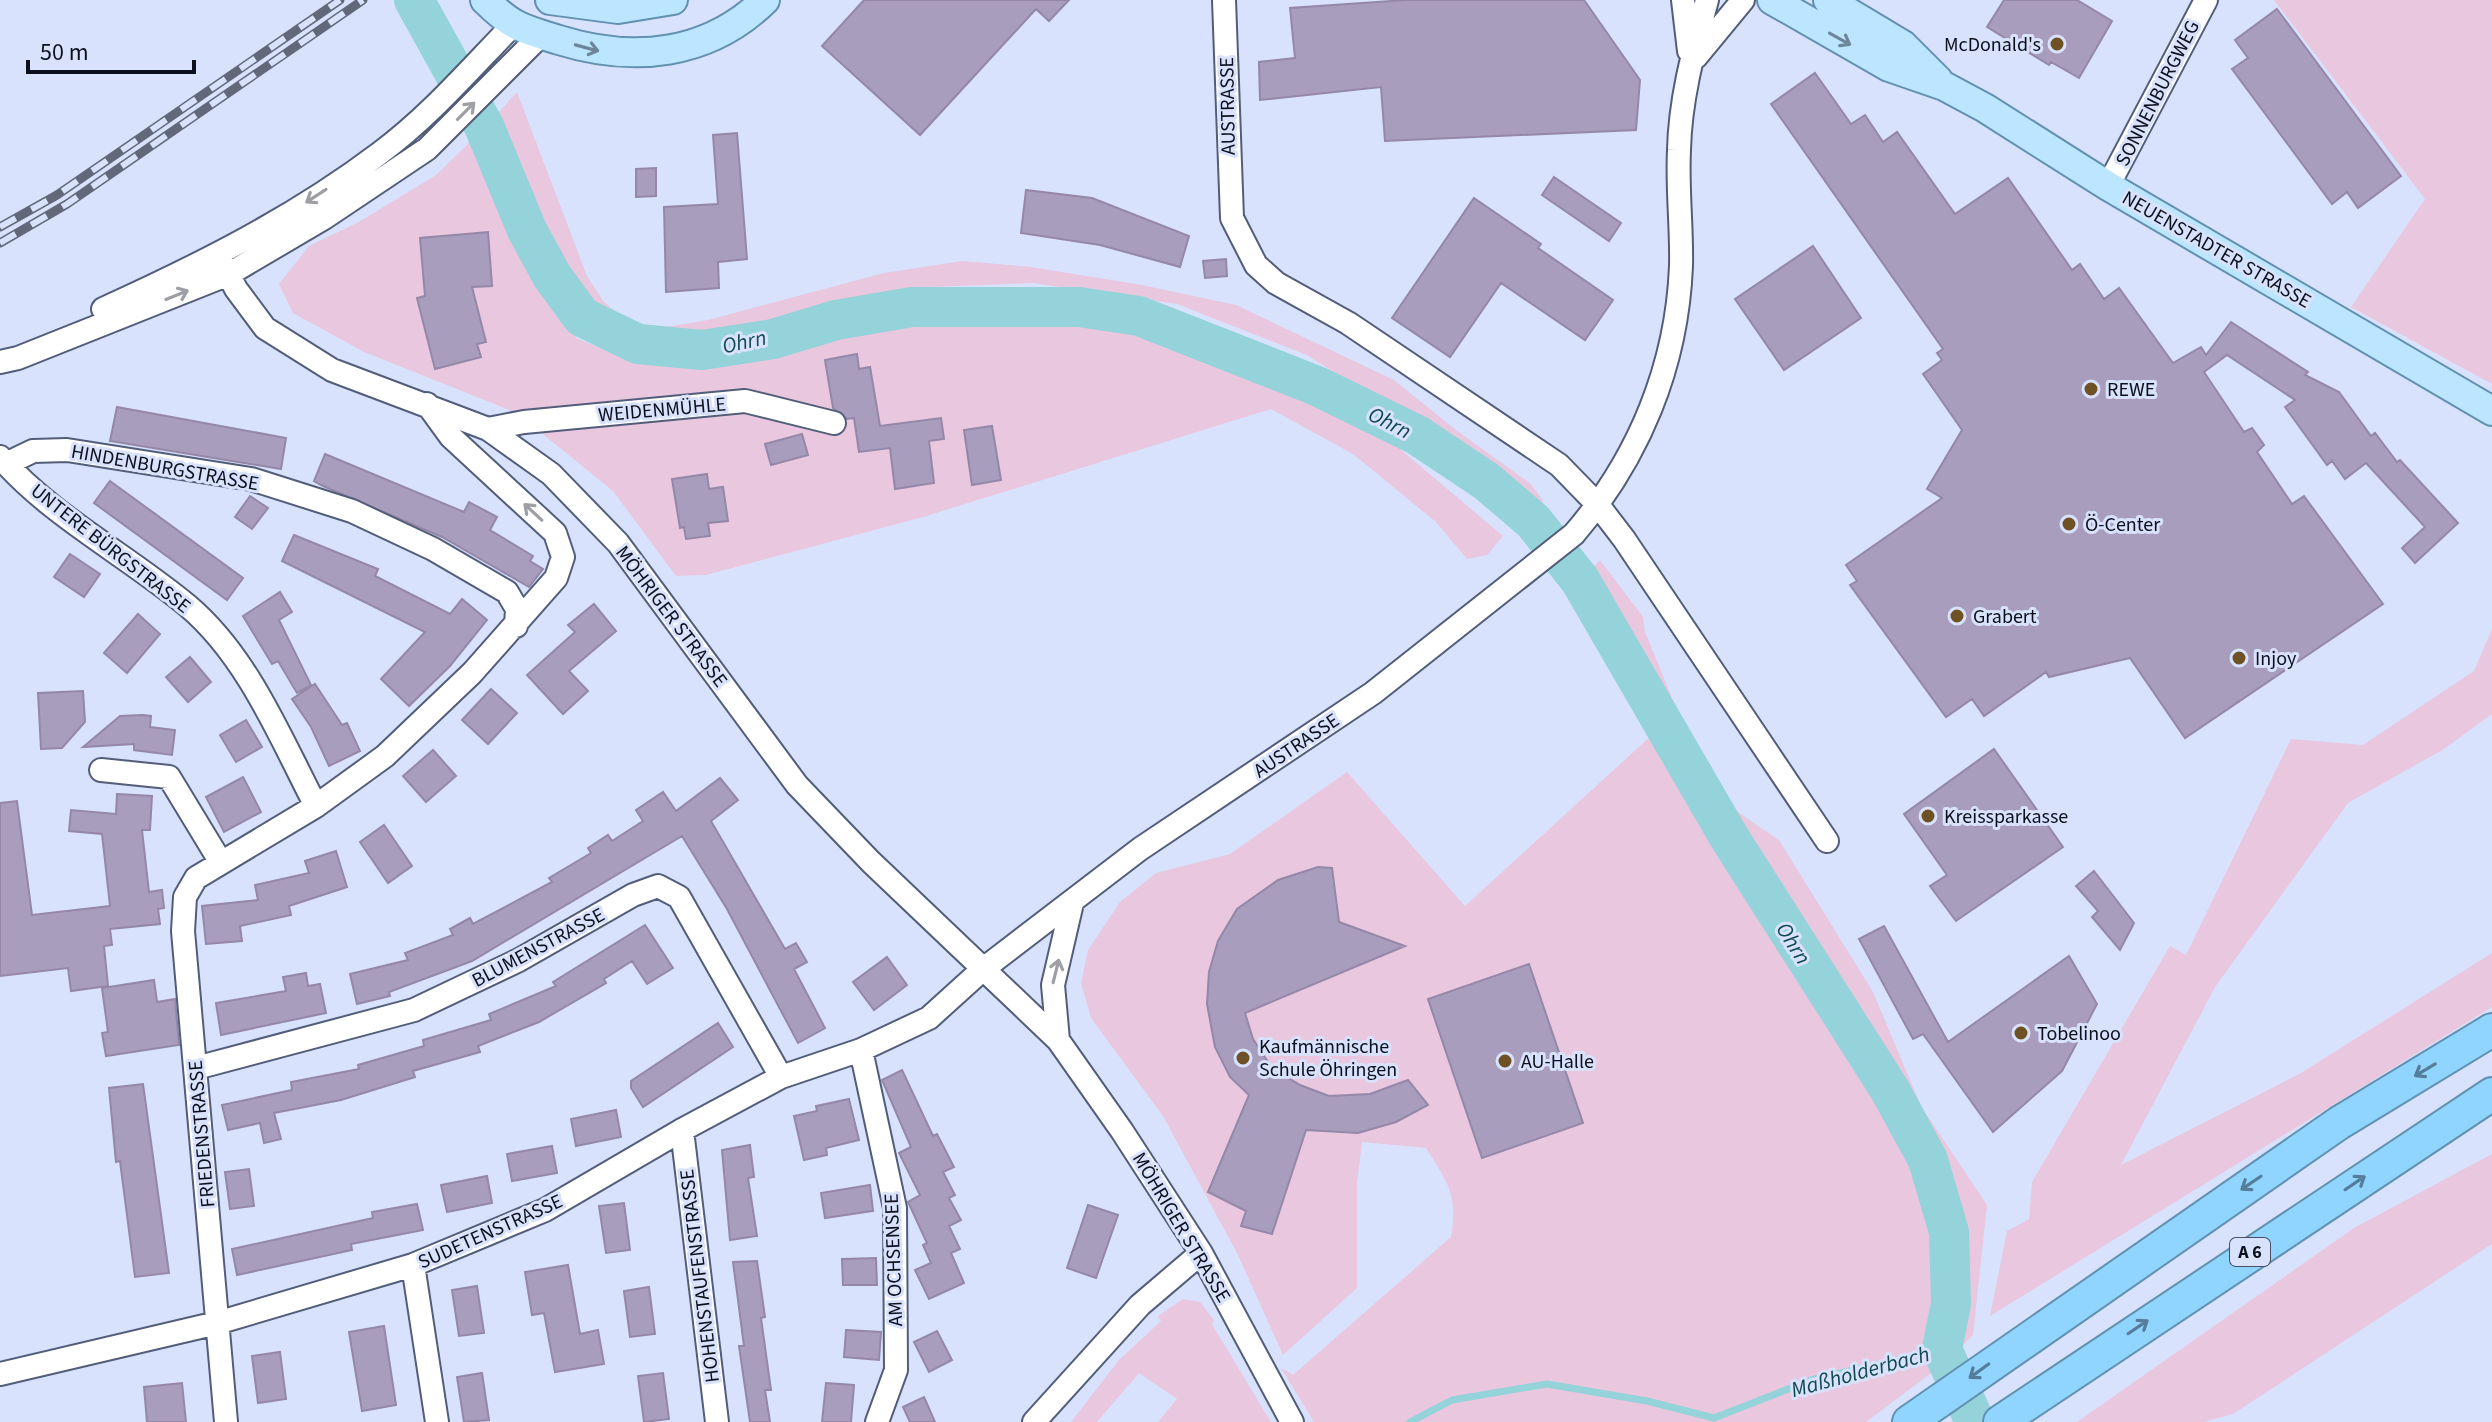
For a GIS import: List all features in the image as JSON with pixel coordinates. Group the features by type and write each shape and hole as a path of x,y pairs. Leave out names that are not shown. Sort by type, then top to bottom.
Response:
{"highway":[{"path":"1909,1422 2339,1123 2492,1030"},
{"name":"A 6","path":"2000,1422 2427,1134 2492,1094"},
{"path":"2427,1134 2480,1126 2492,1120"}],"main road":[{"path":"485,0 512,26 596,52 633,55 674,50 718,36 765,0"},
{"path":"512,26 547,1 618,9 673,0"},
{"name":"NEUENSTADTER STRASSE","path":"1772,0 1889,67 1944,86 2492,411"},
{"name":"NEUENSTADTER STRASSE","path":"1828,0 1903,45 1944,86"},
{"path":"541,35 547,1"}],"street":[{"name":"AUSTRASSE","path":"1224,0 1232,218 1256,265 1276,283 1348,323 1559,465 1598,505 1699,647 1827,841"},
{"name":"AUSTRASSE","path":"1683,0 1690,64"},
{"name":"AUSTRASSE","path":"982,970 1140,849 1373,693 1574,534 1598,505 1638,439 1672,346 1681,264 1679,147 1690,64 1707,0"},
{"path":"1690,64 1743,0"},
{"name":"SONNENBURGWEG","path":"2108,186 2206,0"},
{"path":"0,354 224,265 381,153 434,107 512,26"},
{"path":"0,362 18,358 324,218 427,149 541,35"},
{"name":"MÖHRIGER STRASSE","path":"224,265 265,328 332,370 488,429 551,474 618,543 797,785 982,970 1058,1040 1122,1131 1201,1253 1292,1422"},
{"name":"WEIDENMÜHLE","path":"488,429 524,422 745,401 834,423"},
{"name":"FRIEDENSTRASSE","path":"226,1422 183,931 185,897 196,878 220,861 316,806 385,756 516,626 556,578 563,557 555,533 451,437 426,403"},
{"name":"HINDENBURGSTRASSE","path":"3,461 33,451 67,450 251,479 337,506 433,549 507,592 517,609 516,626"},
{"name":"UNTERE BÜRGSTRASSE","path":"3,461 62,513 189,607 231,650 316,806"},
{"path":"101,770 169,777 220,861"},
{"name":"BLUMENSTRASSE","path":"196,1068 414,1010 519,960 633,895 658,886 679,897 781,1077"},
{"name":"MÖHRIGER STRASSE","path":"1058,1040 1053,985 1072,903"},
{"name":"SUDETENSTRASSE","path":"0,1374 217,1323 413,1265 545,1210 682,1130 781,1077 861,1050 929,1018 982,970"},
{"name":"AM OCHSENSEE","path":"861,1050 895,1208 896,1370 877,1422"},
{"name":"HOHENSTAUFENSTRASSE","path":"682,1130 717,1422"},
{"path":"1034,1422 1140,1305 1201,1253"},
{"path":"413,1265 437,1422"}],"shaded area":[{"path":"2274,0 2492,0 2492,384 2351,307 2425,199"},
{"path":"517,92 587,276 604,302 628,322 666,327 708,320 884,273 962,261 1031,267 1142,285 1236,305 1394,380 1531,484 1543,501 1534,518 1460,453 1307,355 1177,304 1033,283 909,288 709,334 663,339 619,332 585,313 491,121"},
{"path":"474,133 576,338 637,363 713,357 846,327 939,313 1082,324 1169,340 1306,398 1399,448 1503,536 1487,555 1467,559 1436,522 1353,454 1271,409 923,517 706,575 676,576 613,491 517,413 364,352 293,313 279,284 309,246 359,222 436,175 467,145"},
{"path":"1600,560 1643,617 1645,632 1675,705 1735,810 1779,840 1873,992 1921,1106 1987,1205 1973,1335 1947,1361 1866,1422 1314,1422 1281,1368 1293,1375 1451,1237 1452,1199 1445,1180 1426,1148 1362,1142 1357,1183 1357,1288 1283,1355 1238,1255 1163,1116 1091,1018 1081,983 1088,950 1120,902 1156,873 1230,854 1347,772 1465,906 1664,724 1580,580"},
{"path":"2492,629 2492,714 2444,749 2348,803 2215,987 2121,1165 2301,1073 2492,953 2492,1007 1990,1316 2007,1231 2029,1219 2032,1182 2170,946 2186,955 2291,739 2363,745 2474,671"},
{"path":"2492,1154 2492,1244 2233,1414 2204,1422 2077,1422 2354,1228"},
{"path":"1183,1299 1200,1302 1214,1320 1212,1324 1271,1422 1158,1422 1177,1399 1139,1373 1097,1422 1071,1422 1119,1360 1161,1321 1158,1316"}],"building":[{"path":"864,0 1069,0 1049,21 1036,9 920,135 822,46"},
{"path":"1406,0 1584,0 1640,80 1636,130 1385,141 1381,87 1260,100 1259,62 1295,58 1290,8"},
{"name":"McDonald's","path":"2004,0 2077,0 2112,21 2079,78 2051,62 2049,65 1987,27"},
{"path":"2277,9 2401,176 2358,208 2347,192 2332,204 2232,69 2248,58 2235,40"},
{"name":"Ö-Center","path":"1815,73 1851,124 1865,115 1883,142 1897,132 1955,214 2008,178 2072,270 2080,264 2104,299 2119,288 2173,363 2201,347 2206,355 2231,322 2308,372 2305,375 2339,392 2371,436 2375,433 2397,462 2400,460 2458,523 2415,563 2402,548 2425,527 2366,463 2345,479 2332,461 2327,465 2285,407 2295,400 2227,355 2204,372 2244,432 2252,428 2264,445 2257,452 2292,504 2304,496 2383,604 2185,738 2130,658 2049,677 2046,672 1984,716 1972,699 1946,717 1850,585 1857,581 1846,565 1942,498 1927,489 1962,430 1923,374 1942,360 1937,353 1943,349 1771,104"},
{"path":"737,133 747,259 718,262 719,288 666,292 664,207 718,204 713,135"},
{"path":"656,168 656,196 636,197 636,169"},
{"path":"1554,177 1621,223 1609,241 1542,195"},
{"path":"1026,190 1092,198 1189,236 1180,267 1100,245 1021,233"},
{"path":"1474,198 1541,244 1538,248 1613,300 1585,340 1501,283 1450,357 1392,318"},
{"path":"488,232 492,286 472,287 486,342 477,344 481,357 435,369 417,298 425,296 420,238"},
{"path":"1813,246 1861,318 1784,370 1735,299"},
{"path":"1226,259 1227,276 1205,278 1203,261"},
{"path":"857,354 859,369 870,367 880,426 941,418 944,439 929,441 934,483 895,489 890,448 859,452 854,418 847,419 833,408 825,360"},
{"path":"117,407 286,438 281,469 110,441"},
{"path":"992,426 1001,480 972,485 964,430"},
{"path":"802,434 808,455 771,465 765,444"},
{"path":"325,454 464,512 469,502 497,517 490,530 533,556 530,561 543,569 529,587 442,537 323,486 314,481"},
{"path":"707,474 709,489 723,487 728,521 708,523 710,536 686,539 684,527 680,528 672,479"},
{"path":"110,481 243,578 227,600 94,503"},
{"path":"250,496 268,508 252,529 235,517"},
{"path":"294,535 378,569 375,576 450,614 462,599 487,620 450,666 409,706 381,679 425,632 282,561"},
{"path":"70,554 100,574 84,597 54,577"},
{"path":"280,592 292,612 279,620 311,685 297,693 278,661 272,664 243,616"},
{"path":"594,604 616,631 569,671 588,691 563,714 527,675 575,632 568,625"},
{"path":"138,614 160,634 127,673 104,653"},
{"path":"190,657 211,682 188,702 166,677"},
{"path":"315,684 342,725 347,723 360,751 329,766 311,727 292,699"},
{"path":"491,689 517,713 488,744 462,720"},
{"path":"83,691 85,722 62,748 41,749 38,693"},
{"path":"120,716 151,716 150,727 175,730 172,755 134,750 134,744 83,747"},
{"path":"246,720 262,747 236,762 220,735"},
{"path":"1994,749 2063,847 1956,921 1930,886 1947,875 1904,814"},
{"path":"433,750 456,776 426,802 403,776"},
{"path":"243,777 261,812 224,832 206,797"},
{"path":"720,778 738,800 711,821 785,949 796,943 807,962 794,969 825,1028 798,1043 727,909 682,836 472,961 389,992 390,996 357,1004 350,974 408,960 405,953 453,935 450,929 470,918 473,924 552,882 549,878 591,853 588,848 608,835 612,841 643,821 636,810 663,792 676,811"},
{"path":"117,794 152,796 150,830 142,830 149,892 162,890 164,908 158,909 160,924 110,929 112,945 104,946 108,986 71,991 68,968 0,976 0,803 17,801 32,915 110,906 102,834 69,831 71,810 116,814"},
{"path":"384,825 412,866 388,883 360,842"},
{"path":"336,851 347,887 289,906 291,915 240,926 242,941 206,944 202,906 258,900 255,885 309,873 305,861"},
{"name":"Kaufmännische Schule Öhringen","path":"1318,867 1332,868 1339,922 1405,946 1245,1013 1253,1039 1272,1068 1300,1085 1329,1096 1370,1094 1408,1080 1428,1105 1396,1122 1358,1133 1306,1130 1272,1234 1241,1226 1246,1211 1208,1192 1249,1095 1230,1077 1215,1047 1207,1004 1209,972 1218,941 1237,909 1278,880"},
{"path":"2094,871 2134,923 2120,950 2092,917 2098,911 2076,886"},
{"path":"645,925 673,968 647,984 632,961 604,979 606,983 539,1022 478,1046 480,1052 413,1071 415,1077 341,1100 274,1113 281,1139 264,1143 260,1123 228,1130 222,1105 292,1090 291,1082 359,1069 358,1065 424,1046 423,1040 491,1020 489,1014 556,986 553,982"},
{"name":"Tobelinoo","path":"1884,926 1948,1042 2069,956 2097,1004 2062,1071 1993,1132 1923,1034 1913,1039 1859,939"},
{"path":"887,957 907,985 874,1010 853,982"},
{"name":"AU-Halle","path":"1529,964 1583,1123 1482,1158 1428,999"},
{"path":"306,973 308,986 320,984 326,1013 221,1035 216,1003 286,991 283,977"},
{"path":"154,980 157,1002 175,999 179,1045 106,1056 102,1033 108,1032 102,988"},
{"path":"718,1023 733,1047 643,1107 631,1088 631,1081"},
{"path":"902,1070 933,1136 937,1134 954,1167 943,1172 955,1195 949,1198 961,1220 949,1226 960,1249 951,1253 964,1283 929,1299 915,1270 931,1263 923,1245 927,1243 908,1202 920,1195 899,1153 911,1147 882,1080"},
{"path":"143,1084 169,1273 135,1277 120,1161 116,1162 109,1088"},
{"path":"849,1099 859,1140 826,1148 827,1155 804,1160 794,1116 817,1111 816,1106"},
{"path":"616,1110 621,1137 576,1146 571,1119"},
{"path":"750,1145 754,1177 748,1178 757,1236 730,1240 722,1150"},
{"path":"552,1146 557,1173 512,1181 507,1154"},
{"path":"249,1169 254,1206 230,1209 225,1172"},
{"path":"487,1176 492,1203 447,1212 441,1185"},
{"path":"870,1185 873,1211 825,1218 821,1193"},
{"path":"624,1203 630,1250 606,1253 599,1206"},
{"path":"417,1204 423,1230 351,1244 352,1250 237,1275 232,1249 373,1218 372,1212"},
{"path":"1088,1205 1118,1215 1096,1278 1067,1268"},
{"path":"876,1258 877,1285 843,1285 842,1259"},
{"path":"757,1261 771,1390 765,1390 770,1422 750,1422 739,1346 744,1346 733,1262"},
{"path":"568,1265 580,1334 598,1330 604,1364 555,1372 544,1313 532,1315 525,1272"},
{"path":"477,1286 484,1333 459,1336 452,1290"},
{"path":"649,1287 655,1334 630,1337 624,1291"},
{"path":"384,1326 396,1405 362,1411 349,1332"},
{"path":"846,1330 881,1332 879,1360 844,1357"},
{"path":"937,1331 952,1360 929,1372 914,1342"},
{"path":"280,1352 286,1399 258,1403 252,1356"},
{"path":"482,1373 489,1420 464,1422 457,1377"},
{"path":"663,1373 669,1419 644,1422 638,1376"},
{"path":"182,1383 186,1422 147,1422 144,1387"},
{"path":"826,1383 854,1385 851,1422 822,1422"},
{"path":"924,1397 935,1422 910,1422 903,1407"}],"waterway":[{"name":"Ohrn","path":"414,0 484,126 527,230 552,276 582,317 638,344 702,350 773,339 836,320 912,307 1079,307 1139,316 1317,386 1417,435 1486,481 1533,521 1580,580 1729,837 1890,1090 1928,1160 1949,1232 1951,1304 1942,1349 1975,1422"},
{"name":"Maßholderbach","path":"1410,1422 1452,1400 1547,1384 1647,1401 1714,1418 1811,1380 1942,1349"}],"railway":[{"path":"0,227 57,195 340,0"},
{"path":"0,243 67,204 363,0"}],"place":[{"name":"McDonald's","path":"2057,44"},
{"name":"REWE","path":"2091,389"},
{"name":"Ö-Center","path":"2069,524"},
{"name":"Grabert","path":"1957,616"},
{"name":"Injoy","path":"2239,658"},
{"name":"Kreissparkasse","path":"1928,816"},
{"name":"Tobelinoo","path":"2021,1033"},
{"name":"Kaufmännische Schule Öhringen","path":"1243,1058"},
{"name":"AU-Halle","path":"1505,1061"}]}
